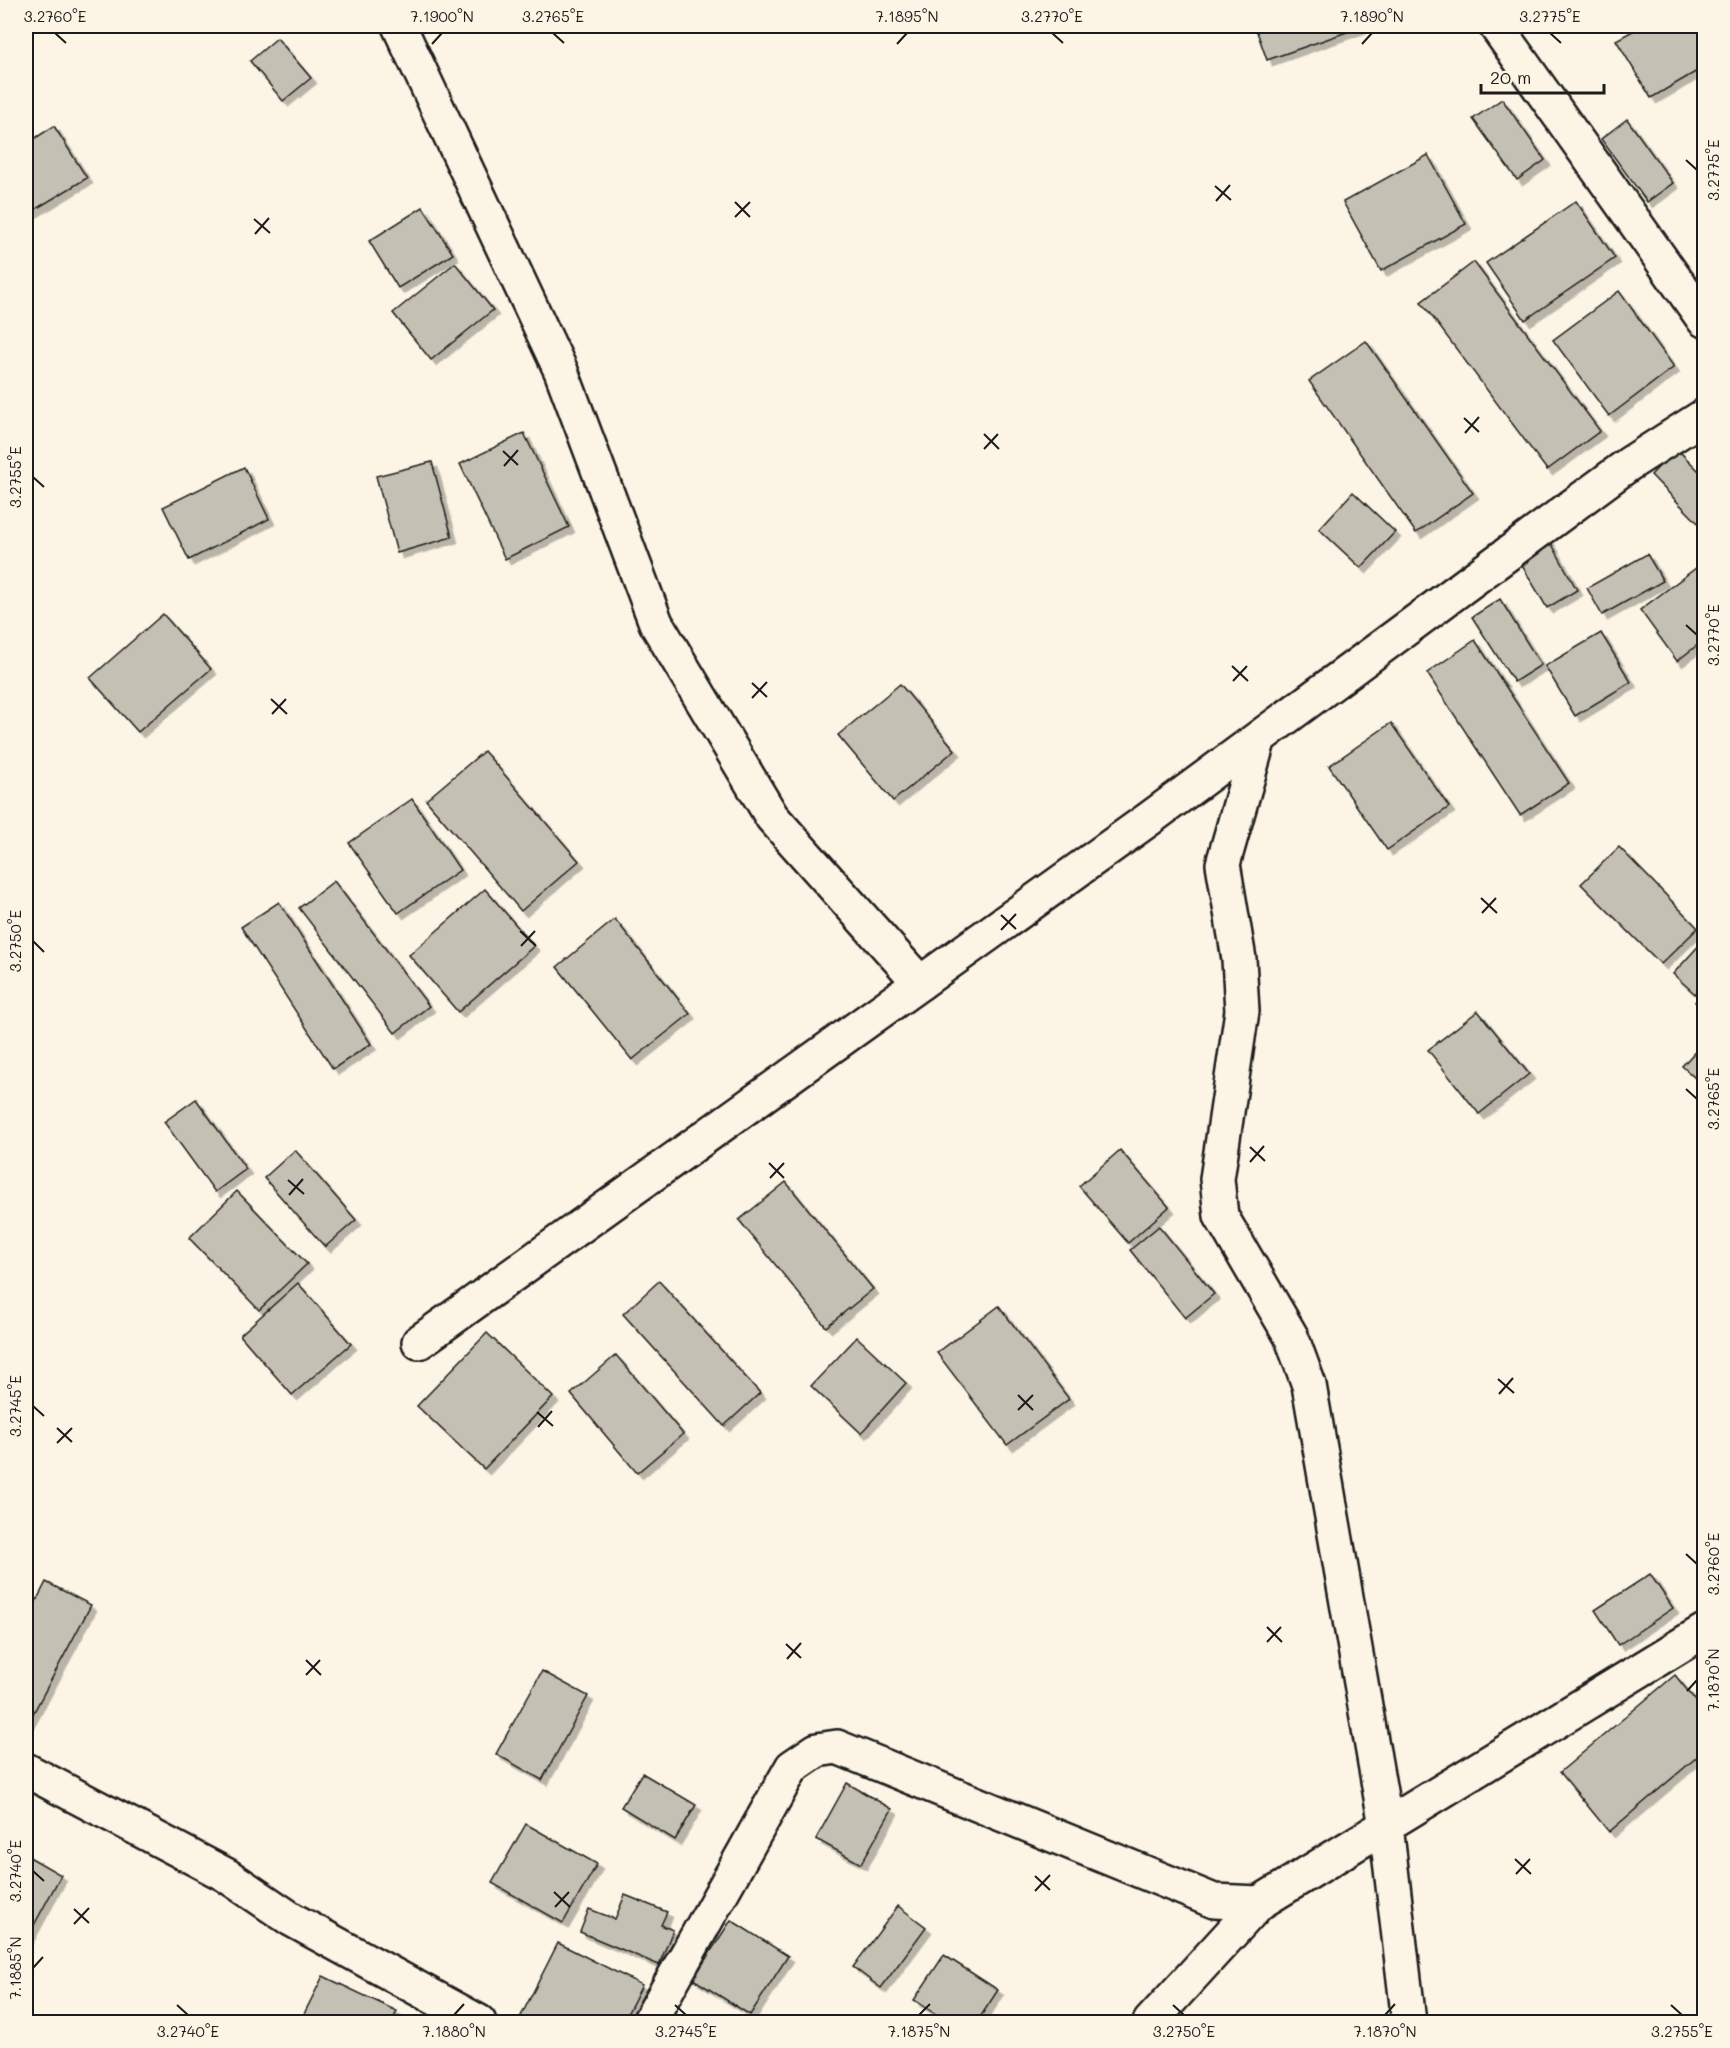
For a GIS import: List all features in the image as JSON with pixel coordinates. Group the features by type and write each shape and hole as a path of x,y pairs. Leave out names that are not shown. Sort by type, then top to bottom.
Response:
{"street":[{"path":"399,26 561,372 656,623 772,817 920,983"},
{"path":"1496,26 1704,320"},
{"path":"418,1342 1259,738 1629,464 1704,416"},
{"path":"1259,738 1223,864 1239,959 1242,1011 1217,1179 1221,1216 1291,1336 1309,1385 1386,1826 1409,2022"},
{"path":"1150,2022 1259,1903 1704,1631"},
{"path":"649,2022 792,1767 817,1750 837,1747 1214,1901 1259,1903"},
{"path":"26,1770 226,1875 291,1919 479,2022"}],"building":[{"path":"1255,26 1364,26 1267,60"},
{"path":"1642,26 1704,26 1704,67 1651,98 1616,40"},
{"path":"277,38 311,78 283,101 250,61"},
{"path":"1502,99 1545,160 1517,180 1473,119"},
{"path":"1627,119 1673,183 1647,202 1601,139"},
{"path":"54,126 87,178 26,215 26,144"},
{"path":"1428,155 1466,224 1381,271 1343,202"},
{"path":"1576,201 1615,258 1525,320 1486,263"},
{"path":"423,207 453,254 398,288 369,241"},
{"path":"1474,262 1600,431 1547,470 1421,302"},
{"path":"455,263 493,310 431,360 393,313"},
{"path":"1619,291 1674,367 1609,416 1553,340"},
{"path":"1366,341 1473,493 1416,533 1309,381"},
{"path":"524,433 569,527 505,559 460,464"},
{"path":"1676,448 1704,476 1704,529 1651,475"},
{"path":"432,462 452,537 397,553 376,476"},
{"path":"244,467 269,519 189,560 163,507"},
{"path":"1353,492 1395,532 1361,568 1319,529"},
{"path":"1549,539 1577,590 1547,608 1517,557"},
{"path":"1647,554 1663,581 1602,615 1587,588"},
{"path":"1704,562 1704,640 1677,661 1640,610"},
{"path":"1500,599 1541,665 1514,682 1472,617"},
{"path":"163,614 211,669 138,732 90,678"},
{"path":"1601,633 1631,682 1575,716 1545,666"},
{"path":"1475,640 1569,783 1520,815 1427,673"},
{"path":"900,684 955,750 893,801 838,735"},
{"path":"1391,723 1449,807 1387,850 1329,766"},
{"path":"484,751 579,861 521,911 426,800"},
{"path":"412,799 460,870 398,913 349,843"},
{"path":"1619,847 1698,928 1661,964 1581,884"},
{"path":"334,881 429,1006 395,1033 299,908"},
{"path":"485,889 534,946 458,1012 409,955"},
{"path":"279,902 371,1044 333,1069 241,927"},
{"path":"615,919 690,1014 632,1060 557,967"},
{"path":"1704,940 1704,983 1695,994 1673,974"},
{"path":"1704,991 1704,1010 1695,1002"},
{"path":"1478,1011 1529,1074 1479,1114 1428,1050"},
{"path":"1704,1042 1704,1086 1682,1066"},
{"path":"196,1099 246,1169 215,1192 164,1122"},
{"path":"295,1150 356,1220 325,1247 264,1178"},
{"path":"1120,1150 1169,1207 1128,1243 1079,1186"},
{"path":"786,1182 873,1289 826,1327 739,1220"},
{"path":"237,1191 307,1264 259,1310 189,1238"},
{"path":"1159,1226 1214,1294 1185,1318 1130,1250"},
{"path":"659,1281 760,1393 724,1426 623,1314"},
{"path":"298,1283 351,1344 292,1395 240,1335"},
{"path":"999,1306 1069,1399 1007,1445 937,1353"},
{"path":"487,1333 553,1397 484,1469 417,1406"},
{"path":"857,1337 906,1383 861,1433 811,1386"},
{"path":"616,1355 683,1434 637,1473 571,1394"},
{"path":"1650,1574 1673,1608 1618,1645 1595,1610"},
{"path":"46,1582 91,1605 28,1723 26,1722 26,1621"},
{"path":"542,1671 588,1696 542,1780 496,1754"},
{"path":"1675,1675 1704,1711 1704,1751 1609,1832 1560,1772"},
{"path":"642,1773 696,1805 675,1840 621,1807"},
{"path":"847,1783 892,1809 861,1864 816,1839"},
{"path":"526,1824 597,1864 563,1923 492,1883"},
{"path":"26,1855 61,1875 26,1940"},
{"path":"625,1895 667,1912 661,1925 673,1930 659,1965 580,1932 589,1909 615,1919"},
{"path":"898,1906 926,1927 881,1988 853,1967"},
{"path":"731,1920 788,1956 750,2015 693,1979"},
{"path":"558,1943 642,1985 623,2022 518,2022"},
{"path":"944,1955 998,1990 977,2022 948,2022 914,2000"},
{"path":"323,1976 397,2011 392,2022 300,2022"}]}
